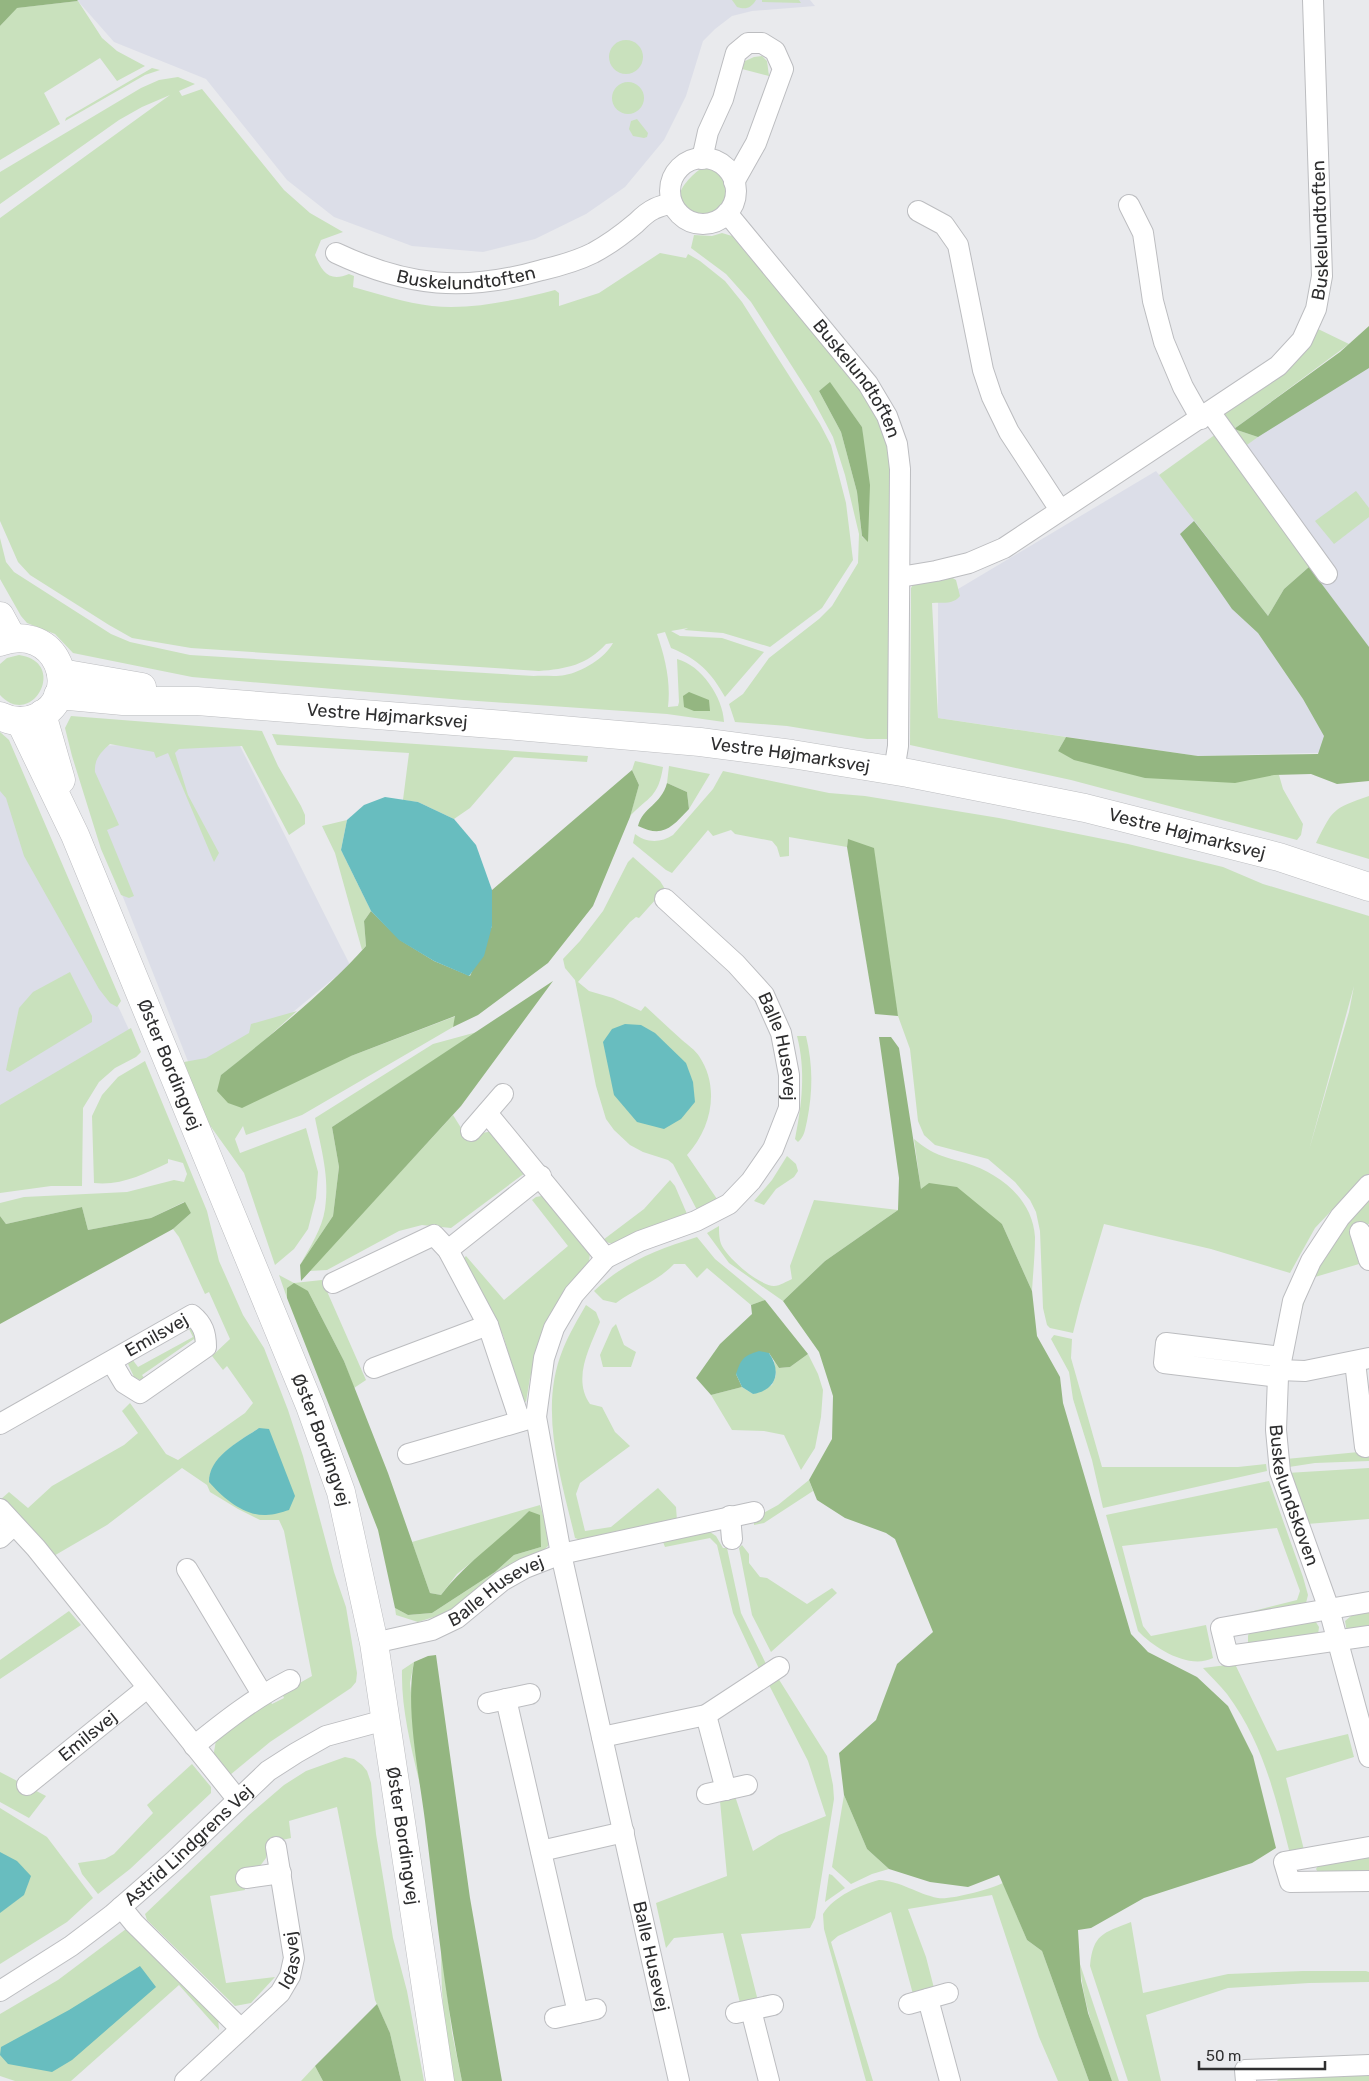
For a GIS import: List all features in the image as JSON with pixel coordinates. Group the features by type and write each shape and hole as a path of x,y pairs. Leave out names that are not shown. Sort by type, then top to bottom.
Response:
{"street":[{"name":"Buskelundtoften","path":"900,577 969,563 1004,548 1278,366 1302,340 1316,309 1322,276 1313,0"},
{"path":"702,158 708,132 723,99 736,53 748,44 762,43 775,51 783,69 756,143 734,182"},
{"path":"702,158 713,160 729,172 734,182 734,198 727,213 719,220 708,224 697,224 686,220 678,213 672,203 670,191 672,178 680,168 690,161 702,158"},
{"name":"Buskelundtoften","path":"336,253 393,276 445,284 490,282 563,265 593,253 622,234 653,209 672,203"},
{"path":"1129,205 1143,233 1153,301 1164,342 1183,387 1327,574"},
{"path":"918,211 944,225 958,245 983,370 992,396 1009,432 1060,510"},
{"name":"Buskelundtoften","path":"727,213 868,384 887,416 897,444 900,469 900,577 898,746 894,771"},
{"name":"Øster Bordingvej","path":"4,632 41,643 55,658 36,704 75,835 310,1406 341,1492 374,1643 440,2081"},
{"name":"Vestre Højmarksvej","path":"36,704 197,701 505,724 700,742 792,754 894,771 1085,808 1279,857 1369,887"},
{"name":"Balle Husevej","path":"528,1419 554,1328 574,1294 606,1258 640,1241 696,1221 729,1204 751,1181 773,1150 789,1108 790,1075 781,1033 764,995 736,964 665,899"},
{"path":"471,1131 503,1094"},
{"path":"487,1113 541,1176 606,1258"},
{"path":"448,1250 541,1176"},
{"name":"Buskelundskoven","path":"1369,1185 1340,1217 1311,1261 1293,1301 1279,1368 1276,1430 1280,1472 1329,1609 1369,1757"},
{"path":"1360,1232 1369,1260"},
{"name":"Balle Husevej","path":"333,1283 434,1235 448,1250 488,1324 528,1419 562,1554 679,2081"},
{"name":"Emilsvej","path":"0,1424 192,1314 206,1334 206,1347 140,1393 124,1383 111,1361"},
{"path":"374,1368 488,1324"},
{"path":"1279,1368 1305,1371 1362,1360 1365,1447"},
{"path":"408,1454 528,1419"},
{"path":"0,1509 7,1531 36,1548 238,1800"},
{"name":"Balle Husevej","path":"374,1643 432,1630 457,1618 502,1581 525,1568 562,1554 754,1512"},
{"path":"730,1516 732,1539"},
{"path":"188,1569 262,1694"},
{"path":"1369,1602 1221,1628 1228,1656 1369,1636"},
{"path":"602,1737 706,1715 779,1667"},
{"path":"194,1746 262,1694 290,1680"},
{"name":"Emilsvej","path":"26,1785 147,1688"},
{"path":"530,1694 497,1701 587,2011 555,2018"},
{"path":"706,1715 726,1790"},
{"name":"Astrid Lindgrens Vej","path":"0,1991 71,1946 121,1907 175,1860 268,1771 326,1736 386,1720"},
{"path":"707,1794 747,1785"},
{"path":"541,1851 624,1832"},
{"name":"Idasvej","path":"185,2081 280,1993 290,1976 294,1958 276,1847"},
{"path":"1369,1847 1284,1862 1290,1882 1369,1880"},
{"path":"246,1878 281,1873"},
{"path":"121,1907 134,1923 241,2029"},
{"path":"948,1993 919,2001 950,2081"},
{"path":"769,2081 744,2011 772,2005"},
{"path":"1246,2081 1245,2070 1369,2065"}],"shaded area":[{"path":"77,0 810,0 815,6 752,11 732,16 703,41 686,96 664,140 625,187 586,214 535,239 483,252 412,246 334,217 287,180 206,79 114,42"},
{"path":"1369,341 1369,661 1212,438"},
{"path":"1156,471 1324,682 1348,752 1198,756 938,718 938,601"},
{"path":"238,742 350,965 253,1045 191,1069 119,887 78,763 89,746"},
{"path":"0,773 16,785 130,1032 0,1112"}],"green space":[{"path":"0,0 78,1 17,8 0,26"},
{"path":"732,0 756,0 750,7 743,8 737,7"},
{"path":"762,0 799,0 801,3 762,2"},
{"path":"78,1 102,38 117,51 145,66 117,81 100,58 44,93 60,124 0,160 0,26 16,8"},
{"path":"626,40 638,45 643,57 638,69 626,74 614,69 609,57 614,45"},
{"path":"762,56 767,61 769,76 742,69 745,61"},
{"path":"152,68 160,70 145,75 65,121 66,118"},
{"path":"178,77 195,84 179,91 182,96 202,89 284,190 310,213 343,232 321,240 315,255 321,267 328,274 337,277 349,274 354,276 353,287 412,303 447,307 494,303 555,290 559,293 559,306 599,293 660,253 686,258 688,254 725,281 742,302 820,424 831,445 846,503 853,560 822,608 770,647 723,633 684,630 688,628 671,631 680,636 722,638 764,652 725,697 703,667 671,648 665,632 657,634 667,670 669,688 668,707 678,706 679,702 677,659 686,662 694,668 709,683 720,702 724,722 667,714 463,700 192,677 73,653 55,634 27,623 21,616 0,579 0,538 6,562 14,572 111,634 130,642 190,655 557,676 579,671 592,664 605,654 613,643 606,644 591,657 576,665 539,671 191,648 132,638 30,575 18,562 0,521 0,218 170,95 142,107 119,120 0,204 0,172 141,88 159,80"},
{"path":"628,82 634,83 639,87 643,92 643,104 639,109 634,113 628,114 622,113 617,109 613,104 612,98 613,92 617,87 622,83"},
{"path":"637,119 648,133 647,137 633,136 629,129 631,121"},
{"path":"705,166 718,170 725,178 727,189 726,202 717,210 708,214 699,216 687,214 681,206 679,195 684,185"},
{"path":"722,233 732,236 860,389 873,407 881,424 890,465 888,739 867,739 787,726 735,722 729,704 743,694 769,658 819,619 832,606 858,563 859,534 845,475 833,437 811,396 751,302 726,274 691,248 694,235 712,236","holes":["830,383 862,427 868,541 862,537 857,492 841,432 819,391"]},
{"path":"1369,326 1369,368 1258,437 1234,429 1340,352"},
{"path":"1316,328 1349,344 1234,429 1258,437 1244,447 1218,415"},
{"path":"830,382 862,427 870,485 868,542 862,536 857,492 841,432 819,391"},
{"path":"1216,434 1244,467 1309,567 1284,589 1268,616 1159,475"},
{"path":"1356,491 1369,508 1369,517 1334,544 1315,521"},
{"path":"1194,521 1268,616 1284,589 1309,567 1369,647 1369,781 1337,784 1311,774 1274,775 1235,783 1145,778 1074,760 1058,751 1066,737 1198,756 1318,754 1324,736 1303,699 1258,633 1232,609 1180,534"},
{"path":"949,576 956,580 960,596 951,602 932,603 938,718 1066,737 1058,751 1279,775 1283,789 1303,824 1301,835 1297,840 1071,780 910,745 911,588 914,583"},
{"path":"19,655 34,660 42,669 43,680 40,691 33,700 24,704 12,704 0,695 0,664 7,658"},
{"path":"689,692 709,700 710,711 694,711 684,707 683,696"},
{"path":"71,716 262,731 278,766 301,806 305,815 305,824 289,835 242,746 179,749 175,753 188,795 219,853 214,862 168,753 156,758 154,752 110,744 99,756 95,772 119,825 107,830 134,896 129,898 121,895 101,849 72,756 65,728"},
{"path":"0,732 9,740 121,1001 117,1007 110,1003 99,989 24,856 6,798 0,791"},
{"path":"272,734 588,756 587,762 514,757 470,808 454,819 418,802 403,800 409,753 277,745"},
{"path":"635,761 663,767 658,785 652,796 630,816 639,785 632,770"},
{"path":"669,766 710,774 689,809 687,792 667,783"},
{"path":"632,770 639,785 630,817 593,906 548,963 478,1015 453,1027 455,1016 351,1056 242,1108 228,1103 217,1091 221,1075 315,997 366,946 364,921 371,911 400,940 434,961 470,976 492,926 492,890"},
{"path":"723,771 829,793 865,796 999,818 1128,844 1223,867 1263,884 1369,916 1369,1174 1360,1186 1348,1193 1315,1228 1290,1273 1211,1249 1104,1224 1073,1333 1050,1328 1047,1325 1043,1308 1040,1231 1036,1212 1030,1200 1015,1182 988,1159 935,1145 924,1135 918,1121 910,1049 898,1016 848,840 847,847 789,837 789,856 780,857 777,847 772,841 735,834 731,830 713,836 708,830 672,873 633,843 635,834 644,839 654,841 659,841 673,835 713,789","holes":["1354,986 1349,1012 1309,1150"]},
{"path":"667,783 687,792 689,809 672,826 660,831 638,826 644,814 661,796"},
{"path":"1369,796 1369,859 1316,843 1326,823 1335,812 1348,804"},
{"path":"347,820 341,850 371,911 364,921 366,946 362,950 335,853 322,826"},
{"path":"848,839 874,848 898,1016 875,1014 847,847"},
{"path":"633,857 660,881 665,889 639,918 636,917 630,922 578,982 589,991 613,998 641,1011 645,1006 696,1052 706,1068 710,1081 710,1107 702,1132 696,1144 687,1155 717,1199 697,1210 673,1164 668,1160 643,1152 630,1145 614,1130 606,1119 596,1086 575,980 565,968 563,959 580,941 603,911 628,862"},
{"path":"70,972 92,1016 92,1022 10,1072 6,1070 19,1008 33,992"},
{"path":"553,981 461,1106 301,1281 300,1265 333,1216 339,1167 332,1127"},
{"path":"297,1011 256,1048 221,1075 351,1056 456,1016 453,1027 302,1115 246,1135 243,1126 235,1139 240,1153 306,1128 318,1172 316,1198 308,1229 294,1249 275,1265 244,1173 209,1124 196,1096 184,1062 206,1058 249,1033 251,1024"},
{"path":"131,1028 141,1052 136,1057 115,1068 99,1082 83,1108 82,1186 51,1186 0,1193 0,1105"},
{"path":"477,1032 332,1127 339,1167 333,1216 300,1265 315,1238 325,1209 324,1163 315,1118 433,1044"},
{"path":"797,1036 806,1036 811,1078 807,1121 803,1135 798,1142 795,1139 800,1113 802,1075"},
{"path":"879,1037 891,1037 899,1048 921,1189 929,1183 957,1187 1002,1224 1032,1291 1037,1336 1060,1377 1063,1403 1131,1634 1148,1652 1197,1677 1228,1706 1253,1756 1276,1848 1252,1863 1144,1898 1091,1928 1078,1930 1081,1981 1088,2013 1112,2081 1089,2081 1042,1951 1027,1940 999,1875 968,1887 930,1882 889,1869 867,1849 844,1795 839,1753 876,1720 897,1664 933,1632 895,1539 886,1533 845,1518 817,1500 809,1480 832,1439 833,1396 819,1352 783,1301 825,1261 898,1210 899,1178"},
{"path":"145,1061 207,1211 219,1261 243,1315 264,1348 288,1410 303,1456 334,1572 346,1607 357,1673 356,1682 351,1688 270,1742 230,1775 213,1758 216,1740 269,1699 272,1704 284,1698 282,1693 312,1676 284,1531 279,1520 260,1520 238,1509 210,1492 207,1485 182,1468 107,1525 52,1557 0,1500 9,1492 28,1508 52,1486 124,1445 138,1433 122,1411 130,1403 166,1454 178,1460 245,1413 253,1403 227,1366 223,1370 212,1356 230,1339 209,1292 205,1294 179,1237 173,1229 191,1213 184,1202 151,1218 88,1230 82,1207 6,1224 0,1216 0,1203 24,1197 127,1192 174,1180 184,1182 187,1174 183,1163 168,1159 168,1163 123,1181 94,1183 92,1116 102,1095 118,1077","holes":["259,1428 209,1482 211,1473 220,1457"]},
{"path":"453,1115 463,1131 482,1133 494,1131 529,1170 451,1228 422,1225 399,1231 327,1270 309,1271"},
{"path":"914,1139 939,1155 978,1167 990,1173 1002,1181 1021,1200 1033,1223 1035,1237 1032,1291 1002,1224 921,1190"},
{"path":"787,1156 796,1164 798,1171 794,1177 776,1189 764,1205 754,1201 772,1180"},
{"path":"670,1180 675,1186 687,1214 618,1244 603,1240 644,1209"},
{"path":"547,1195 590,1252 589,1263 536,1356 526,1402 522,1399 503,1335 461,1261 466,1256 504,1300 568,1246 532,1200 536,1197"},
{"path":"1369,1197 1369,1224 1349,1230 1359,1264 1315,1277 1306,1296 1295,1334 1290,1334 1319,1260"},
{"path":"814,1200 898,1210 825,1261 783,1301 729,1263 707,1233 719,1226 722,1246 737,1264 767,1285 779,1285 792,1279 790,1266"},
{"path":"185,1202 191,1213 173,1229 0,1324 0,1216 6,1224 82,1207 88,1230 151,1218"},
{"path":"697,1237 715,1259 765,1300 751,1305 707,1268 697,1278 685,1264 674,1264 654,1280 616,1303 603,1300 594,1291 630,1264 668,1247"},
{"path":"279,1275 294,1283 322,1280 366,1380 354,1388 344,1361 308,1291 287,1288 287,1298"},
{"path":"294,1283 308,1291 344,1361 388,1473 430,1593 441,1595 461,1572 529,1511 540,1515 541,1547 514,1555 495,1572 432,1613 408,1615 395,1608 378,1530 287,1298 287,1288"},
{"path":"765,1300 808,1354 790,1367 779,1368 769,1353 736,1374 742,1387 711,1395 696,1378 720,1344 752,1314 751,1305"},
{"path":"586,1305 596,1312 600,1322 584,1363 583,1384 585,1394 590,1404 602,1407 615,1432 630,1446 580,1483 576,1494 585,1531 611,1527 658,1488 676,1507 677,1521 588,1543 575,1538 558,1467 552,1420 552,1396 556,1372 565,1343"},
{"path":"616,1324 624,1345 636,1352 631,1367 603,1367 600,1355 612,1328"},
{"path":"196,1326 196,1344 194,1339 142,1375 145,1379 140,1380 134,1377 128,1364 132,1359 138,1367 193,1337 188,1327"},
{"path":"1054,1335 1072,1339 1071,1358 1102,1467 1238,1467 1266,1464 1267,1471 1103,1508 1092,1460 1073,1399 1069,1372 1051,1339"},
{"path":"808,1354 818,1374 823,1390 821,1417 815,1448 801,1470 784,1435 764,1431 732,1430 711,1395 742,1387 753,1394 772,1385 776,1375 774,1361 779,1368 790,1367"},
{"path":"1369,1451 1369,1461 1315,1463 1289,1467 1286,1459"},
{"path":"1369,1468 1369,1519 1307,1524 1287,1473"},
{"path":"809,1480 813,1491 764,1523 754,1525 754,1518 778,1505"},
{"path":"1269,1481 1303,1577 1308,1595 1306,1603 1244,1617 1242,1614 1297,1600 1300,1591 1277,1528 1122,1546 1143,1626 1151,1636 1206,1625 1213,1658 1204,1661 1183,1659 1162,1650 1145,1638 1138,1631 1106,1515"},
{"path":"540,1505 548,1532 548,1546 538,1555 504,1567 458,1605 443,1614 418,1622 396,1615 395,1608 408,1615 432,1613 495,1572 514,1555 541,1547 529,1511 505,1535 457,1574 441,1595 430,1593 412,1542"},
{"path":"710,1532 716,1536 723,1548 727,1548 741,1613 768,1668 761,1673 733,1613 717,1545 710,1538 665,1547 663,1542"},
{"path":"742,1545 749,1554 749,1563 760,1577 767,1578 807,1604 832,1588 837,1593 771,1652 752,1615 739,1548"},
{"path":"69,1611 81,1625 0,1679 0,1660"},
{"path":"1369,1612 1369,1633 1347,1632 1345,1621 1351,1616"},
{"path":"1314,1619 1319,1627 1318,1635 1248,1644 1250,1629"},
{"path":"436,1655 470,1898 502,2081 462,2081 450,2016 414,1741 411,1700 414,1662"},
{"path":"414,1662 410,1683 421,1789 408,1730 402,1685 402,1670"},
{"path":"1235,1664 1277,1751 1348,1734 1354,1757 1286,1778 1304,1850 1293,1852 1289,1850 1272,1788 1258,1749 1239,1712 1227,1694 1203,1668"},
{"path":"778,1678 827,1756 834,1799 815,1918 810,1928 741,1934 758,2001 741,2007 723,1933 674,1938 666,1948 656,1903 727,1876 720,1801 735,1796 753,1851 779,1835 826,1816 808,1761 769,1685"},
{"path":"345,1757 354,1759 362,1765 367,1771 371,1783 376,1834 393,1938 407,1991 424,2081 401,2081 390,2033 375,2000 337,1807 289,1821 291,1838 269,1843 266,1858 260,1866 240,1871 245,1890 210,1896 226,1983 275,1977 251,2003 235,2006 147,1920 145,1914 249,1815 284,1785 306,1771"},
{"path":"192,1764 211,1787 211,1793 130,1869 98,1894 82,1874 78,1863 105,1859 114,1854 153,1813 147,1805"},
{"path":"0,1772 46,1796 29,1818 0,1802"},
{"path":"844,1795 867,1849 889,1869 872,1874 851,1884 832,1867"},
{"path":"0,1808 47,1837 93,1898 67,1922 0,1964"},
{"path":"1369,1855 1369,1872 1319,1874 1316,1869 1319,1864"},
{"path":"829,1874 845,1888 825,1902"},
{"path":"879,1880 895,1883 938,1898 971,1894 1003,1883 1027,1940 1042,1951 1089,2081 1058,2081 1039,2037 992,1895 908,1909 926,1957 935,1992 914,1998 891,1912 838,1936 831,1942 873,2081 866,2081 824,1929 823,1914 841,1897 856,1888"},
{"path":"1131,1922 1143,1993 1228,1974 1366,1971 1369,1972 1369,1982 1309,1983 1228,1988 1146,2015 1161,2081 1128,2081 1090,1966 1091,1955 1101,1936"},
{"path":"126,1929 218,2018 219,2030 179,1985 71,2081 15,2081 0,2076 0,2014 58,1980"},
{"path":"441,1946 452,2033 462,2081 452,2081 449,2064 444,2014"},
{"path":"1080,1964 1119,2081 1112,2081 1097,2038 1084,1995"},
{"path":"377,2004 390,2033 401,2081 323,2081 315,2066"},
{"path":"315,2066 323,2081 301,2081"},
{"path":"1369,2069 1369,2081 1277,2081 1283,2074"}],"water":[{"path":"385,797 418,802 454,819 476,845 492,890 492,926 484,956 469,976 434,961 399,940 371,911 341,850 347,820 364,805"},
{"path":"625,1024 641,1025 655,1033 686,1063 693,1082 695,1102 681,1119 664,1129 637,1122 614,1095 603,1042 612,1029"},
{"path":"759,1351 769,1353 776,1373 772,1384 767,1389 753,1394 742,1387 736,1374 743,1359"},
{"path":"259,1428 269,1429 295,1496 289,1510 266,1515 250,1513 227,1500 209,1482 210,1473 220,1457"},
{"path":"0,1852 17,1861 31,1876 24,1895 0,1913"},
{"path":"140,1966 156,1987 72,2060 52,2072 8,2064 0,2055 1,2047 69,2010"}]}
